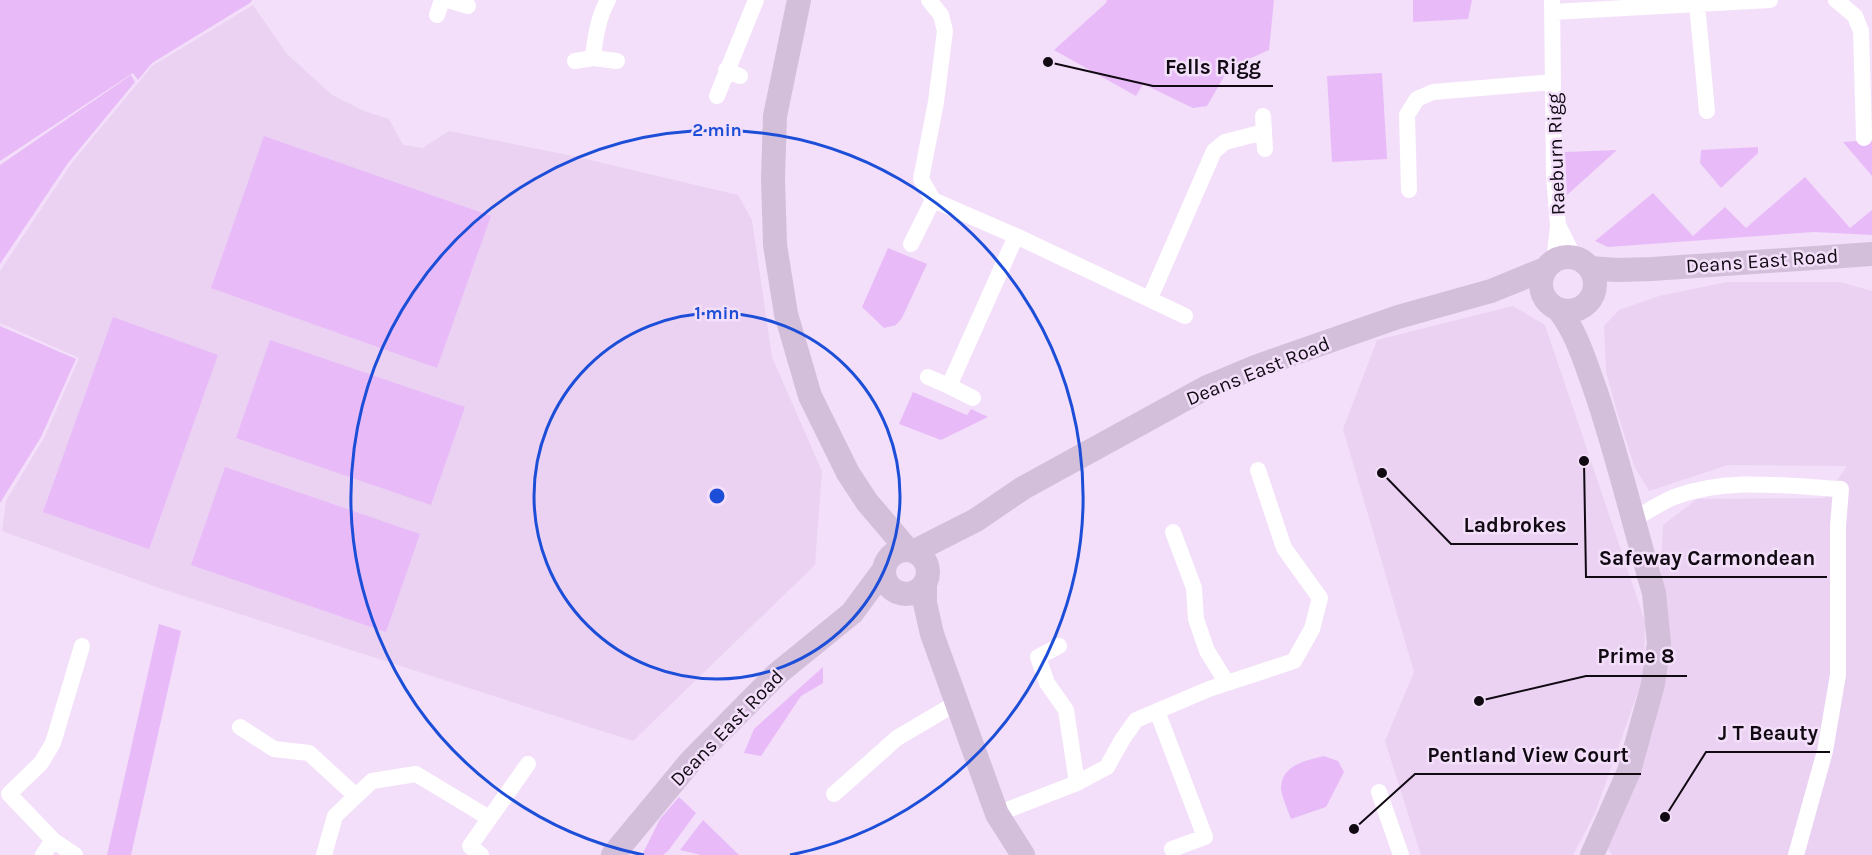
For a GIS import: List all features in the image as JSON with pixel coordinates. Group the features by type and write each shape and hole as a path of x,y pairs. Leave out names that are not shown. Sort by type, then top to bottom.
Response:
{"street":[{"path":"448,0 468,6"},
{"path":"593,58 600,20 608,0"},
{"path":"717,96 733,73 756,0"},
{"path":"799,0 775,116 773,178 775,245 786,314 810,396 848,473 925,603 932,634 997,814 1023,855"},
{"path":"928,0 941,15 945,31 936,102 921,178 933,200 1016,236 1185,316"},
{"name":"Raeburn Rigg","path":"1566,264 1558,226 1554,175 1553,6 1697,4 1770,0"},
{"path":"1836,0 1855,16 1861,30 1864,138"},
{"path":"1697,4 1707,111"},
{"path":"575,60 593,58 617,61"},
{"name":"Raeburn Rigg","path":"1409,190 1407,115 1417,99 1433,92 1553,82"},
{"path":"1150,298 1214,150 1225,142 1264,124 1265,149"},
{"path":"911,244 933,200"},
{"path":"949,386 1016,236"},
{"name":"Deans East Road","path":"613,855 690,762 777,674 852,613 906,571 1023,488 1207,387 1255,367 1398,317 1491,291 1566,264 1617,270 1652,269 1872,254"},
{"path":"1581,349 1582,321 1590,299 1594,276 1566,264 1540,285 1552,305 1570,325 1581,349 1605,420 1654,593 1659,643 1658,661 1629,771 1592,855"},
{"name":"Deans East Road","path":"1590,299 1618,282 1652,269"},
{"name":"Deans East Road","path":"1491,291 1552,305"},
{"path":"1552,305 1576,310 1590,299"},
{"path":"927,377 973,398"},
{"path":"997,814 1077,783 1107,767 1136,720 1227,683 1294,661 1312,629 1320,598 1284,548 1258,470"},
{"path":"1633,520 1674,497 1718,486 1747,484 1841,489 1838,526 1838,675 1826,751 1796,855"},
{"path":"1173,532 1194,588 1196,619 1207,651 1227,683"},
{"path":"75,855 53,840 5,789 41,763 53,743 82,646"},
{"path":"1059,646 1038,657 1047,683 1066,710 1077,783"},
{"path":"834,794 897,738 958,702"},
{"path":"1157,711 1205,837 1172,849"},
{"path":"240,727 274,749 309,753 356,796"},
{"path":"481,855 470,846 528,764"},
{"path":"324,855 335,816 372,781 417,774 489,818"},
{"path":"1378,792 1401,855"},
{"path":"43,855 53,840"}],"shaded area":[{"path":"0,0 252,0 152,63 138,80 133,73 0,161"},
{"path":"1107,0 1274,0 1269,50 1229,68 1207,106 1193,108 1143,84 1136,96 1054,50"},
{"path":"1413,0 1472,0 1468,19 1413,22"},
{"path":"253,5 287,54 332,95 364,111 389,119 403,145 423,148 449,131 573,156 738,195 752,220 772,357 822,471 815,565 633,741 159,588 2,531 6,501 44,438 79,358 0,323 0,271 71,164 152,66"},
{"path":"1382,73 1387,159 1332,162 1327,76"},
{"path":"131,75 135,82 68,163 0,264 0,165"},
{"path":"264,136 491,216 437,368 211,288"},
{"path":"1872,140 1872,176 1843,142"},
{"path":"1758,147 1758,153 1721,188 1700,163 1701,150"},
{"path":"1617,150 1567,195 1565,152"},
{"path":"1805,177 1850,228 1872,210 1872,235 1814,232 1608,247 1595,241 1653,193 1693,236 1725,207 1746,228"},
{"path":"888,248 927,264 902,318 896,325 884,328 862,307"},
{"path":"1727,282 1840,282 1872,291 1872,855 1612,855 1608,848 1653,731 1663,525 1697,499 1825,498 1847,466 1728,465 1649,491 1634,466 1606,372 1604,326 1619,310 1659,296"},
{"path":"1513,306 1545,325 1645,621 1644,675 1595,813 1573,855 1421,855 1385,741 1414,672 1343,429 1377,340"},
{"path":"113,317 218,355 149,549 43,512"},
{"path":"0,326 76,359 41,437 0,503"},
{"path":"270,340 465,407 431,505 236,438"},
{"path":"913,392 967,415 971,409 988,417 941,440 899,424"},
{"path":"225,467 420,534 386,632 191,565"},
{"path":"159,624 181,631 131,855 107,855"},
{"path":"823,667 823,683 801,696 761,756 744,753 754,729"},
{"path":"1324,756 1338,761 1344,772 1326,807 1291,819 1282,795 1282,780 1286,773 1296,765"},
{"path":"679,797 696,813 663,855 642,855 660,819"},
{"path":"703,820 739,855 701,855 680,850"}],"place":[{"name":"Fells Rigg","path":"1048,62"},
{"name":"Safeway Carmondean","path":"1584,461"},
{"name":"Ladbrokes","path":"1382,473"},
{"name":"Prime 8","path":"1479,701"},
{"name":"J T Beauty","path":"1665,817"},
{"name":"Pentland View Court","path":"1354,829"}]}
